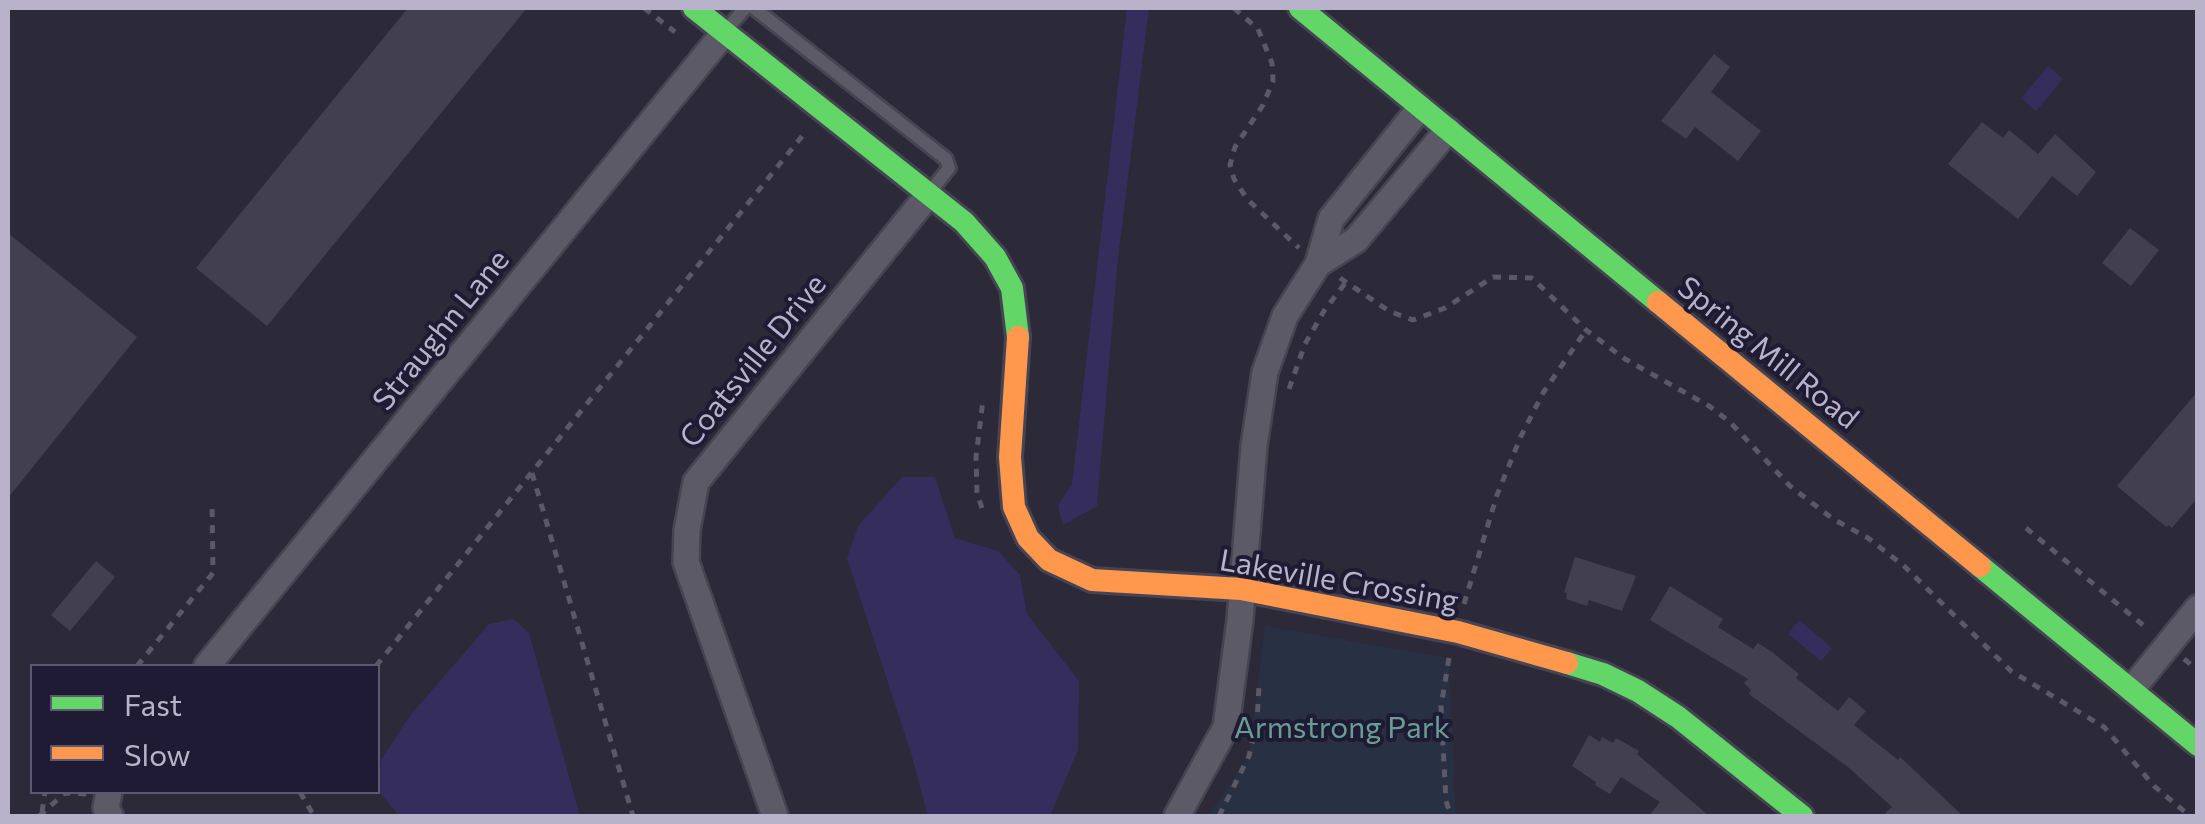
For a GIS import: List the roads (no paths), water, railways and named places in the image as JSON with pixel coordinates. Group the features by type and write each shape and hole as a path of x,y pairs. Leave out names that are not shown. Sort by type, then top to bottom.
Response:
{"street":[{"name":"Lakeville Crossing","path":"694,8 964,222 995,257 1012,288 1018,321 1019,360 1010,458 1014,507 1028,538 1050,560 1092,580 1241,589 1458,632 1562,660 1638,690 1802,816"},
{"name":"Spring Mill Road","path":"1300,8 2198,745"},
{"name":"Straughn Lane","path":"209,664 724,33"},
{"path":"1177,816 1226,727 1240,620 1254,446 1266,372 1285,316 1318,264 1331,219 1420,108"},
{"path":"1318,264 1356,240 1448,130"},
{"name":"Coatsville Drive","path":"775,816 686,562 696,482 929,194"},
{"path":"2132,689 2198,608"}],"lane":[{"path":"724,33 744,8"},
{"path":"754,8 946,159 949,168 929,194"}],"park label":[{"name":"Armstrong Park","path":"1342,728"}]}
